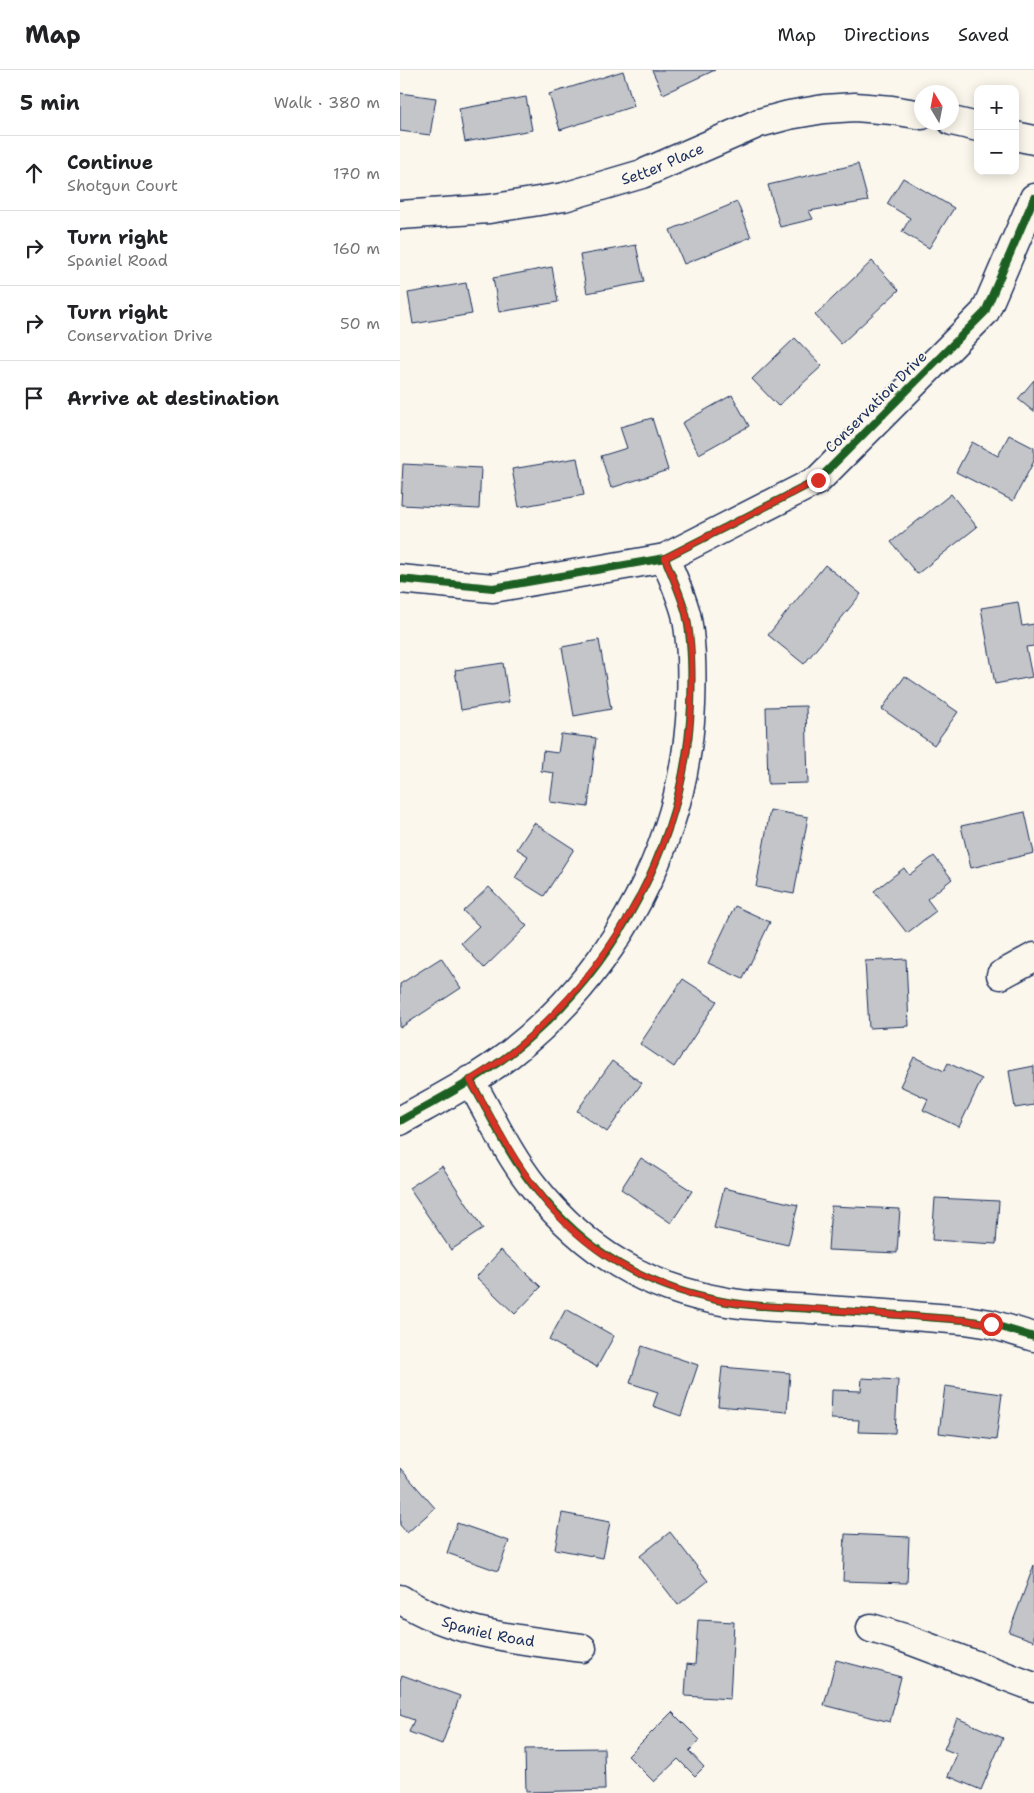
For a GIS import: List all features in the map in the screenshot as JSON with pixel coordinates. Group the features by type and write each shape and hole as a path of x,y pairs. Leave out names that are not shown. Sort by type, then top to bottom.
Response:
{"street":[{"name":"Setter Place","path":"400,216 489,209 564,197 642,174 759,123 789,115 824,109 855,107 914,114"},
{"path":"959,123 974,126"},
{"path":"1019,137 1034,140"},
{"name":"Conservation Drive","path":"400,579 493,588 665,558 818,480 985,312 1034,198"},
{"path":"400,1121 510,1054 549,1019 580,986 607,951 627,921 646,885 662,848 676,806 690,731 691,654 686,614 665,558"},
{"path":"1002,975 1034,956"},
{"path":"470,1080 520,1167 552,1209 595,1248 644,1278 686,1294 729,1303 965,1320 991,1324 1034,1337"},
{"name":"Spaniel Road","path":"400,1599 435,1618 460,1627 486,1634 582,1648"},
{"path":"871,1628 904,1638 1034,1687"}],"building":[{"path":"652,70 715,70 663,94"},
{"path":"623,71 634,106 560,130 549,94"},
{"path":"400,93 436,98 430,135 400,131"},
{"path":"526,97 532,130 465,142 459,109"},
{"path":"858,164 868,201 809,211 813,219 780,227 768,185"},
{"path":"903,178 954,208 929,248 902,232 910,218 887,204"},
{"path":"737,202 751,237 684,264 670,230"},
{"path":"636,245 644,282 587,293 580,255"},
{"path":"872,261 899,290 841,344 815,315"},
{"path":"552,267 558,302 499,312 493,278"},
{"path":"466,283 472,314 413,324 408,293"},
{"path":"795,338 822,366 778,406 752,379"},
{"path":"1034,380 1034,412 1018,399"},
{"path":"732,395 749,426 699,454 682,423"},
{"path":"652,418 668,470 611,488 601,456 627,448 620,427"},
{"path":"1009,435 1034,448 1034,461 1013,501 956,472 972,442 998,456"},
{"path":"577,458 584,495 519,507 512,469"},
{"path":"403,464 481,468 479,509 401,505"},
{"path":"951,494 977,527 917,574 891,542"},
{"path":"825,565 861,594 804,664 768,635"},
{"path":"1018,602 1022,626 1034,624 1034,646 1026,647 1032,677 995,684 981,608"},
{"path":"599,640 611,709 574,716 562,647"},
{"path":"503,663 509,702 461,710 455,670"},
{"path":"905,676 958,712 934,745 882,709"},
{"path":"806,706 808,783 768,784 766,707"},
{"path":"561,734 596,738 588,807 550,802 554,773 541,771 543,751 558,753"},
{"path":"770,810 808,817 794,894 756,887"},
{"path":"1025,812 1034,853 971,868 961,826"},
{"path":"534,823 574,849 544,896 515,878 528,856 517,849"},
{"path":"934,856 952,879 927,899 936,911 907,933 874,891 904,868 909,875"},
{"path":"489,887 527,926 484,968 461,943 479,926 463,911"},
{"path":"735,906 770,922 743,979 708,963"},
{"path":"441,958 461,988 400,1028 400,984"},
{"path":"906,959 909,1026 869,1028 865,961"},
{"path":"683,979 717,1001 674,1067 640,1044"},
{"path":"914,1057 944,1071 948,1063 982,1079 959,1127 923,1110 928,1099 900,1086"},
{"path":"612,1061 642,1083 607,1132 577,1111"},
{"path":"1034,1066 1034,1105 1015,1108 1009,1071"},
{"path":"641,1158 692,1191 671,1223 621,1189"},
{"path":"442,1166 483,1229 451,1250 409,1188"},
{"path":"724,1188 798,1205 788,1245 714,1228"},
{"path":"935,1198 999,1201 996,1244 932,1240"},
{"path":"831,1206 900,1209 897,1253 828,1250"},
{"path":"501,1250 541,1287 515,1314 476,1277"},
{"path":"566,1309 614,1336 597,1367 549,1340"},
{"path":"642,1346 698,1365 681,1416 653,1406 658,1392 630,1383"},
{"path":"722,1367 790,1373 787,1412 718,1406"},
{"path":"862,1378 898,1380 895,1433 858,1432 859,1420 831,1419 832,1390 861,1391"},
{"path":"945,1386 1002,1394 996,1440 939,1433"},
{"path":"400,1468 435,1508 407,1533 400,1525"},
{"path":"562,1513 610,1522 603,1558 555,1549"},
{"path":"457,1523 509,1541 498,1571 447,1553"},
{"path":"670,1532 708,1581 678,1605 640,1556"},
{"path":"845,1534 909,1537 907,1583 843,1581"},
{"path":"1034,1565 1034,1641 1009,1632"},
{"path":"698,1620 734,1622 730,1699 685,1696 687,1664 695,1665"},
{"path":"836,1660 901,1677 890,1722 824,1705"},
{"path":"402,1675 460,1696 442,1744 409,1732 414,1720 400,1715 400,1681"},
{"path":"672,1712 700,1740 689,1751 704,1767 695,1776 678,1759 654,1782 628,1756"},
{"path":"957,1718 1003,1738 981,1790 948,1776 957,1754 944,1749"},
{"path":"604,1748 605,1790 526,1792 525,1749"}],"cycle path":[{"path":"400,579 493,588 665,558 818,480 985,312 1034,198"},
{"path":"400,1121 484,1072 510,1054 548,1020 583,983 613,943 638,899 659,853 675,805 686,756 691,705 691,660 688,625 682,600 665,558"},
{"path":"470,1080 516,1162 554,1210 596,1248 619,1264 644,1277 697,1296 737,1304 965,1320 991,1324 1034,1337"}],"route":[{"path":"818,480 665,558 686,614 691,654 692,691 690,731 684,770 676,806 662,848 646,885 627,921 580,986 549,1019 510,1054 470,1080 520,1167 552,1209 595,1248 644,1278 686,1294 729,1303 965,1320 991,1324"}]}
